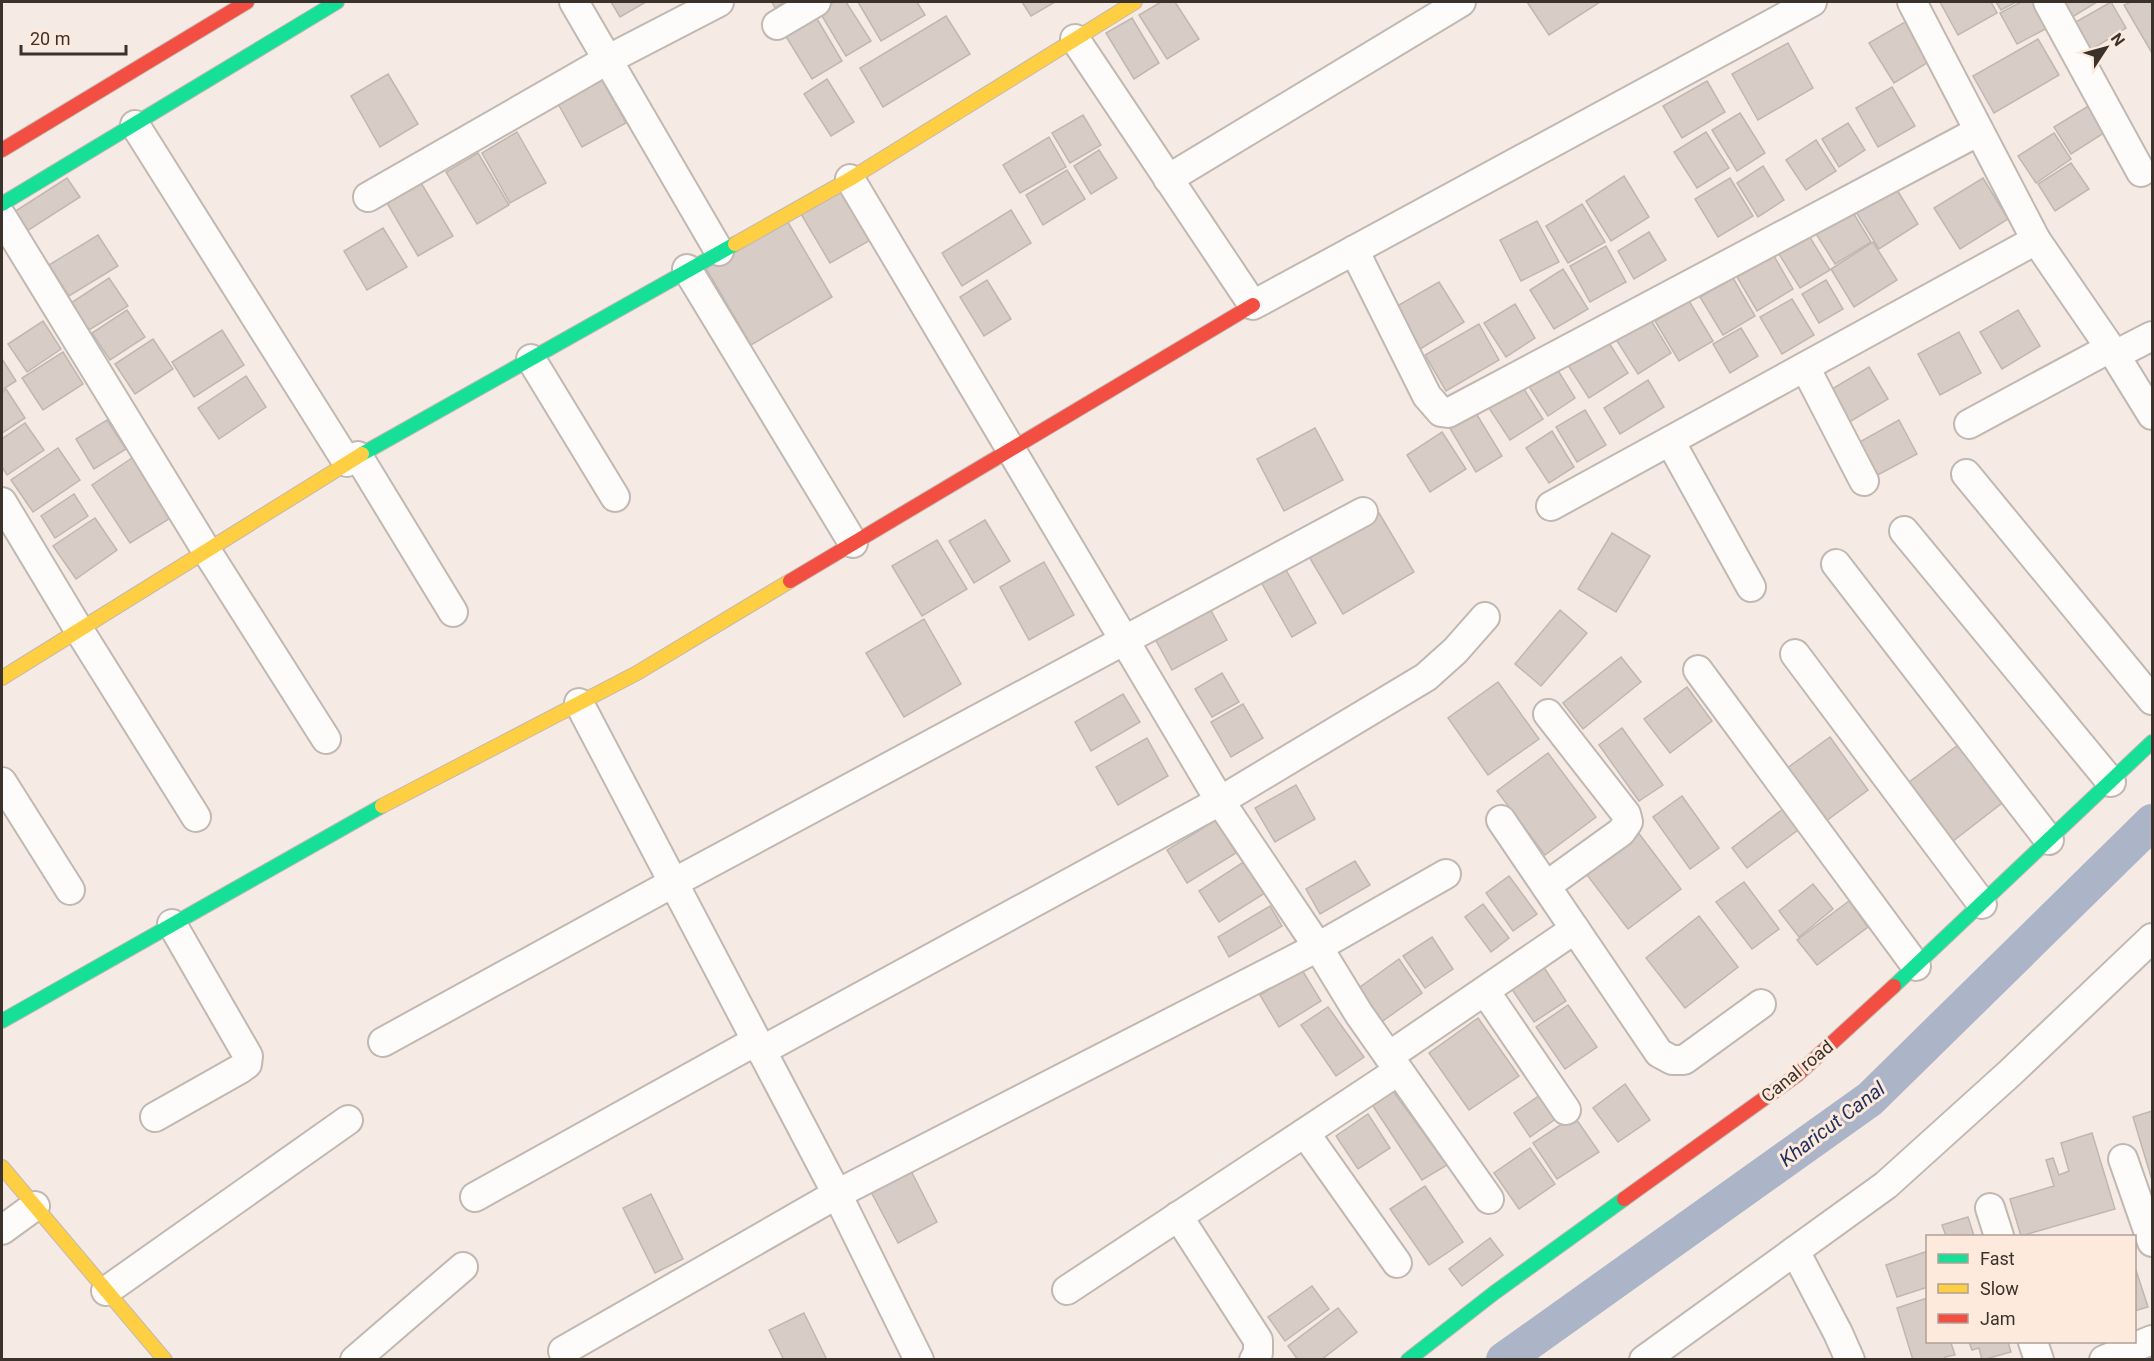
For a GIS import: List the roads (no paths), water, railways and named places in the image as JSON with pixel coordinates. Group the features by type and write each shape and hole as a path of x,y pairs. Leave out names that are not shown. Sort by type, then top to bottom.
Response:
{"street":[{"path":"2,150 247,2"},
{"path":"2,204 337,2"},
{"path":"574,2 719,251"},
{"path":"368,197 607,60 719,2"},
{"path":"777,25 816,2"},
{"path":"2,678 353,459 850,179 1135,2"},
{"path":"1168,179 1461,2"},
{"path":"2,1021 364,815 637,673 1253,305 1812,2"},
{"path":"1912,2 2036,240 2113,351 2152,415"},
{"path":"2048,2 2141,172"},
{"path":"1075,39 1253,305"},
{"path":"135,125 453,612"},
{"path":"1354,250 1427,396 1441,412 1448,413 1979,131"},
{"path":"850,179 1220,801 1318,947 1359,1014 1489,1199"},
{"path":"2,217 206,550 326,739"},
{"path":"1551,506 2036,240"},
{"path":"687,269 853,543"},
{"path":"1969,424 2113,351 2152,336"},
{"path":"531,359 615,497"},
{"path":"1805,367 1864,481"},
{"path":"1670,441 1751,587"},
{"path":"1966,474 2152,700"},
{"path":"2,502 196,817"},
{"path":"383,1042 1363,512"},
{"path":"1904,531 2111,782"},
{"path":"1836,564 2049,840"},
{"path":"475,1197 1220,801 1426,677 1455,651 1485,617"},
{"path":"1795,654 1982,904"},
{"path":"1698,670 1916,966"},
{"path":"579,703 672,884 837,1194 919,1359"},
{"path":"1546,886 1621,832 1628,822 1626,814 1548,714"},
{"name":"Canal road","path":"1408,1359 1494,1293 1797,1075 1916,966 2152,742"},
{"path":"2,782 70,890"},
{"path":"1500,820 1659,1053 1672,1060 1684,1060 1761,1004"},
{"path":"563,1351 837,1194 1318,947 1446,874"},
{"path":"155,1118 240,1070 247,1064 248,1056 172,924"},
{"path":"1067,1290 1305,1133 1485,991 1575,929"},
{"path":"1644,1359 1886,1185 2010,1073 2152,938"},
{"path":"1485,991 1566,1110"},
{"path":"106,1291 348,1120"},
{"path":"1305,1133 1396,1263"},
{"path":"2122,1159 2152,1242"},
{"path":"2,1167 165,1359"},
{"path":"2,1230 35,1206"},
{"path":"1990,1208 1999,1235"},
{"path":"1178,1216 1258,1340 1258,1353 1254,1359"},
{"path":"1795,1251 1839,1333 1850,1359"},
{"path":"355,1359 464,1267"},
{"path":"2104,1359 2152,1340"},
{"path":"2034,1343 2039,1359"}],"waterway":[{"name":"Kharicut Canal","path":"1504,1360 1870,1099 2152,822"}]}
